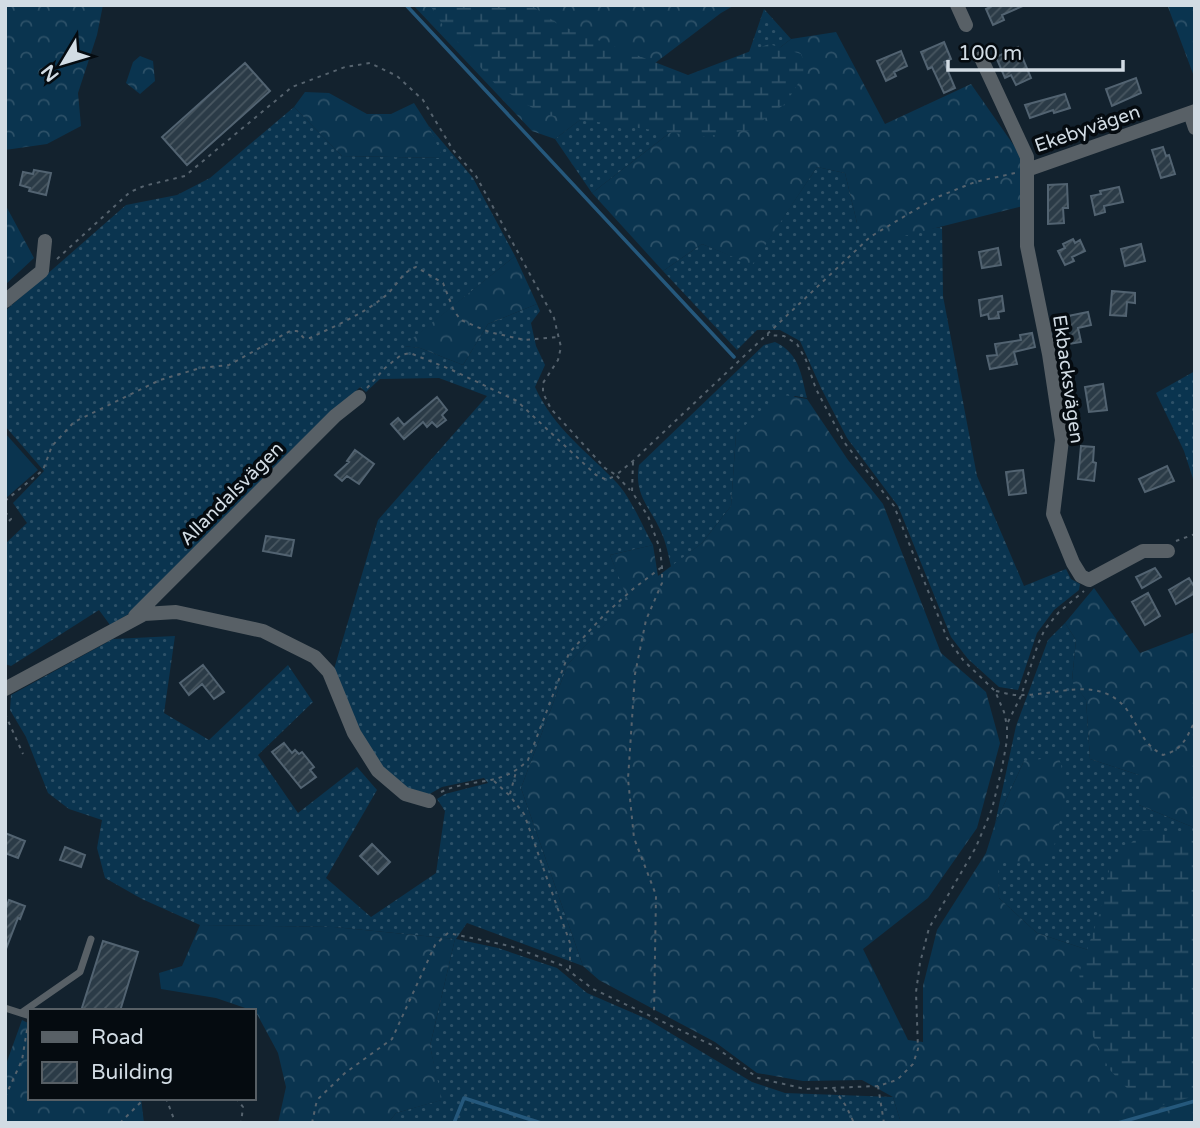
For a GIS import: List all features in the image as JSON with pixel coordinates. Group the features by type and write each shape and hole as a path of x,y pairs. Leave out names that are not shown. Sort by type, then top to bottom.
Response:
{"street":[{"path":"957,5 966,25"},
{"name":"Ekebyvägen","path":"981,58 1027,158 1027,170 1192,112 1195,128"},
{"name":"Ekbacksvägen","path":"1027,170 1027,246 1049,354 1062,440 1053,514 1073,563 1081,576 1089,580"},
{"path":"5,301 42,271 45,241"},
{"name":"Allandalsvägen","path":"131,619 335,416 359,397"},
{"path":"1089,580 1143,551 1168,551"},
{"name":"Allandalsvägen","path":"5,689 144,614 176,612 263,631 315,657 329,672 354,733 378,771 405,794 429,801"}],"lane":[{"path":"34,1009 80,972 91,939"},
{"path":"5,1008 27,1015"}],"path":[{"path":"42,271 70,249 130,192 144,186 185,177 292,87 345,67 370,63 397,76 423,100 453,150 476,176 554,318 561,347 558,360 543,383 543,393 551,410 605,468 623,479 648,516 660,549 662,583 646,620 635,674 628,779 634,838 656,895 654,1016"},
{"path":"359,397 385,368 401,355 410,353 517,401 596,475 607,480 633,461 870,237 935,198 975,182 1027,170"},
{"path":"5,501 43,470 52,446 74,422 160,380 200,368 229,365 290,331 297,331 304,338 310,338 374,304 387,295 402,276 416,267 443,284 454,311 461,320 489,332 525,340 558,337"},
{"path":"312,1123 317,1100 345,1073 392,1039 435,945 448,933 510,946 561,965 593,989 714,1046 758,1079 805,1089 877,1086 897,1080 913,1064 918,1049 916,992 929,928 976,847 992,809 1006,750 1007,726 995,691 963,660 947,638 894,506 844,442 816,389 797,344 784,336 767,335"},
{"path":"632,492 633,461"},
{"path":"5,512 11,519 5,525"},
{"path":"1168,551 1174,542 1195,534"},
{"path":"429,801 443,790 493,781 517,771 528,760 569,653 604,615 662,567"},
{"path":"1007,726 1045,629 1059,612 1083,592 1089,580"},
{"path":"995,691 1021,696 1083,688 1107,693 1123,705 1150,748 1163,755 1175,752 1195,721"},
{"path":"5,714 23,754"},
{"path":"510,796 517,771"},
{"path":"493,781 510,796 524,814 570,943 570,972"},
{"path":"5,1097 22,1060 27,1015"},
{"path":"877,1086 884,1123"},
{"path":"834,1088 854,1123"},
{"path":"120,1123 143,1100"},
{"path":"167,1100 175,1122"},
{"path":"238,1100 243,1107 242,1123"}],"green space":[{"path":"5,5 103,5 97,35 78,93 81,126 47,144 5,150"},
{"path":"413,5 735,5 555,139 532,131"},
{"path":"430,5 531,5 559,25 688,75 769,44 801,54 807,69 786,103 750,130 701,137 542,114 496,85 442,24"},
{"path":"1195,5 1195,79 1168,7"},
{"path":"764,9 791,39 592,193 555,139 649,67 666,85 747,58"},
{"path":"836,32 885,124 971,84 1015,147 1021,160 1023,206 880,242 857,223 845,173 817,167 752,265 702,244 663,271 592,193 791,39"},
{"path":"140,56 153,61 155,81 140,94 126,83 133,62"},
{"path":"305,92 329,93 367,114 391,114 414,103 428,125 443,158 342,156 294,107"},
{"path":"294,107 342,156 442,158 428,125 473,178 515,256 404,346 420,348 463,365 488,324 537,304 540,311 531,323 536,346 545,365 535,387 561,427 622,489 653,545 610,555 629,600 568,664 521,788 583,966 467,923 456,939 498,948 557,968 587,993 647,1019 752,1082 785,1093 893,1097 901,1123 388,1123 396,1113 441,1100 430,1046 455,939 334,927 200,925 142,899 105,878 97,848 102,820 69,809 48,793 26,737 10,710 11,695 113,639 175,636 164,713 209,740 288,665 313,702 258,755 298,813 357,767 377,790 326,878 371,917 436,873 445,811 437,799 445,794 488,783 484,778 442,787 426,796 406,791 380,768 332,676 378,520 487,396 439,378 380,379 366,392 360,387 127,615 110,625 99,610 11,666 5,664 5,544 27,523 13,503 44,471 5,426 5,311 126,205 177,195 210,178"},
{"path":"817,167 845,173 857,223 921,230 942,227 943,296 977,476 1024,586 1066,569 1071,579 1080,584 1079,590 1054,610 1037,633 1018,690 999,687 968,659 951,637 898,506 847,438 800,341 780,330 757,330 737,350 663,271 702,244 752,264"},
{"path":"5,204 34,258 5,285"},
{"path":"515,256 537,304 488,324 463,365 420,348 403,346"},
{"path":"775,342 795,359 807,398 795,396 736,434 731,506 702,543 671,567 664,539 639,486 639,465 764,345"},
{"path":"1195,371 1195,485 1184,451 1156,393"},
{"path":"778,394 807,399 848,460 883,504 941,653 986,692 1000,743 977,828 928,898 863,949 908,1040 923,1042 923,986 937,930 986,853 995,824 1024,761 1059,757 1067,790 1050,864 998,861 999,898 1037,933 1088,950 1195,872 1195,1123 901,1123 893,1097 862,1080 803,1081 757,1073 715,1042 599,980 583,966 521,788 568,664 628,600 610,555 653,545 658,576 702,543 731,506 736,434"},
{"path":"5,433 38,470 5,499"},
{"path":"1094,588 1140,653 1195,632 1195,828 1139,805 1139,775 1090,759 1086,700 1072,681 1076,640 1065,623"},
{"path":"1065,623 1076,640 1072,680 1086,700 1090,759 1139,775 1139,805 1195,828 1195,872 1088,950 1037,933 999,898 997,861 1008,861 1024,761 995,824 1016,726 1048,640"},
{"path":"1143,830 1195,835 1195,1096 1156,1107 1140,1102 1109,1069 1086,1022 1079,973 1099,915 1110,866"},
{"path":"200,925 334,927 455,939 430,1046 442,1100 396,1113 388,1123 278,1123 286,1087 278,1053 256,1009 216,998 161,989 159,973 182,966"},
{"path":"22,1020 28,1023 28,1100 141,1100 144,1123 5,1123 5,1067"}],"building":[{"path":"994,5 1025,5 1002,15 1004,20 993,25 986,9"},
{"path":"944,42 951,59 944,62 955,88 944,93 932,67 928,69 921,52"},
{"path":"1018,47 1031,78 1016,85 1011,75 1005,78 996,57"},
{"path":"901,51 907,66 894,72 896,76 886,81 877,61"},
{"path":"245,63 270,91 187,165 162,137"},
{"path":"1136,78 1141,93 1112,106 1106,89"},
{"path":"1065,94 1070,108 1054,113 1053,110 1030,118 1025,105"},
{"path":"1163,147 1166,156 1169,155 1175,174 1161,178 1152,150"},
{"path":"34,170 51,173 46,195 29,191 30,188 20,185 23,172 33,174"},
{"path":"1067,184 1068,208 1063,208 1064,223 1048,224 1048,185"},
{"path":"1119,187 1123,202 1104,206 1105,212 1095,215 1091,196"},
{"path":"1073,239 1075,243 1080,240 1085,251 1072,257 1074,261 1065,265 1058,251 1065,248 1063,244"},
{"path":"1141,244 1145,261 1125,266 1121,249"},
{"path":"998,248 1001,265 982,268 979,252"},
{"path":"1112,291 1135,293 1135,303 1127,302 1126,316 1110,315"},
{"path":"1002,296 1004,311 998,312 999,318 989,319 988,314 981,316 979,300"},
{"path":"1088,312 1091,325 1078,328 1081,342 1068,344 1063,317"},
{"path":"1032,333 1035,347 1014,352 1017,364 990,369 987,356 997,355 995,344 1021,340 1020,335"},
{"path":"1103,384 1107,410 1089,412 1085,387"},
{"path":"437,397 447,410 442,415 446,420 437,427 432,422 427,427 423,422 404,439 391,424 398,418 404,425"},
{"path":"1081,446 1094,447 1094,481 1078,479"},
{"path":"355,450 374,464 359,484 347,476 342,481 335,475 349,462 347,461"},
{"path":"1167,466 1174,481 1145,492 1139,479"},
{"path":"1023,470 1026,493 1009,495 1006,472"},
{"path":"266,536 294,540 291,556 263,551"},
{"path":"1155,568 1161,577 1142,588 1136,577"},
{"path":"1189,578 1195,593 1176,604 1169,590"},
{"path":"1148,593 1160,616 1145,625 1132,602"},
{"path":"203,665 224,692 214,699 202,684 189,695 180,683"},
{"path":"284,743 292,753 295,750 299,754 302,752 314,767 310,770 316,777 301,788 272,752"},
{"path":"5,833 25,841 18,858 5,853"},
{"path":"372,844 390,862 378,874 360,856"},
{"path":"65,847 85,855 81,867 60,860"},
{"path":"9,900 25,906 6,949 5,911"},
{"path":"103,941 138,952 121,1009 82,1009"}],"waterway":[{"path":"406,5 734,357"},
{"path":"454,1123 464,1098 541,1123"},
{"path":"1118,1123 1195,1101"}]}
